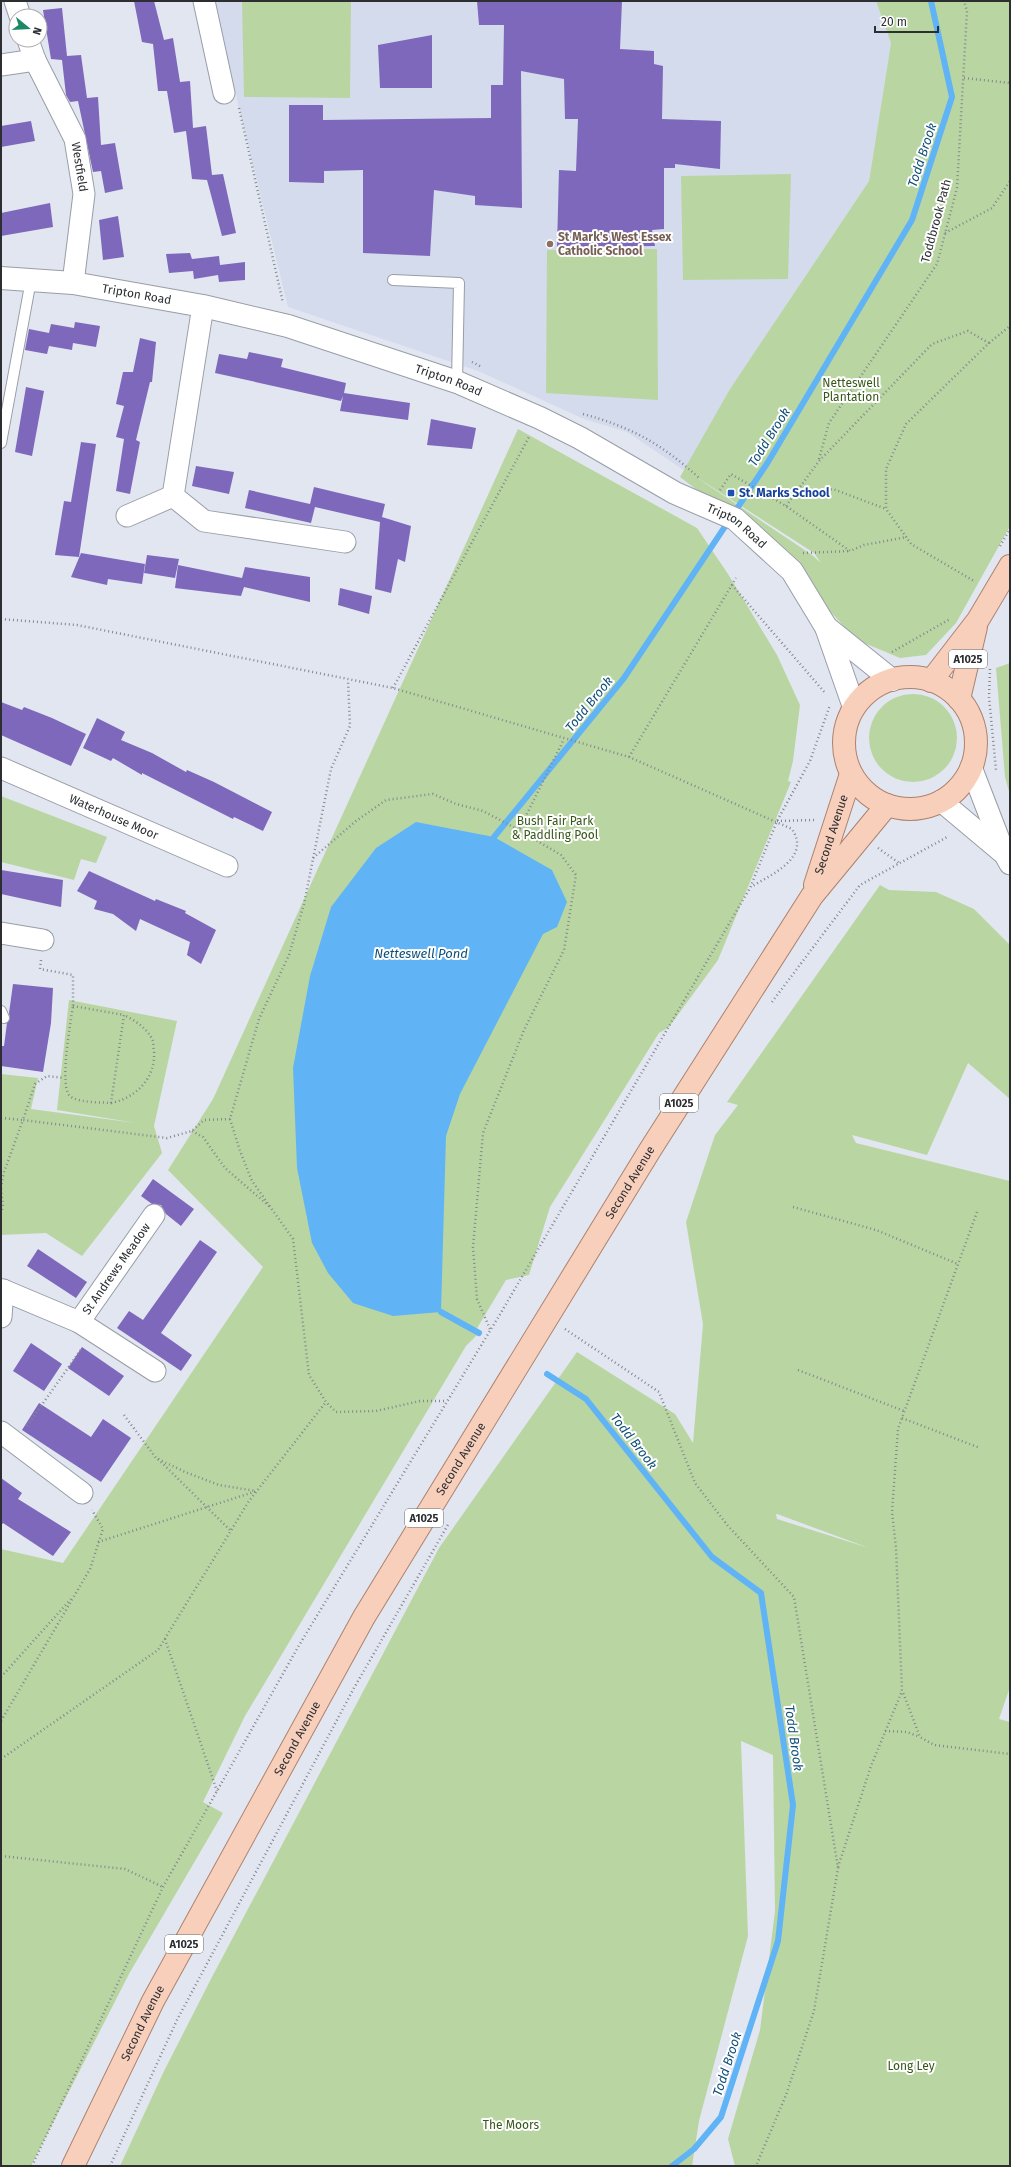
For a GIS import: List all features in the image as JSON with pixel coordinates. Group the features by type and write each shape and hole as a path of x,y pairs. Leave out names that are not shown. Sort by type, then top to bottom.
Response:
{"main road":[{"name":"A1025","path":"959,699 978,620 1004,557"},
{"name":"A1025","path":"931,681 978,620"},
{"path":"918,678 931,681 946,688 959,699 969,714 974,731 975,749 971,767 959,787 941,801 924,808 906,809 887,805 873,798 861,788 851,774 845,758 844,741 847,723 854,708 864,695 877,686 892,680 918,678"},
{"name":"Second Avenue","path":"812,896 851,774"},
{"name":"Second Avenue","path":"73,2166 153,2000 364,1617 650,1150 812,896 887,805"}],"street":[{"path":"204,1 224,93"},
{"name":"Westfield","path":"31,48 35,60 75,139 77,147 84,194 73,284"},
{"path":"1,65 35,60"},
{"name":"Tripton Road","path":"1,278 73,284 203,306 288,326 457,382 540,418 580,438 675,493 735,519 792,571 826,627 854,708"},
{"path":"173,496 203,306"},
{"path":"127,516 173,496"},
{"path":"173,496 204,521 345,542"},
{"name":"Tripton Road","path":"826,627 892,680"},
{"path":"971,767 1007,859"},
{"name":"Waterhouse Moor","path":"1,768 227,866"},
{"path":"941,801 1007,859"},
{"path":"1,933 43,940"},
{"name":"St Andrews Meadow","path":"86,1327 154,1215"},
{"path":"1,1317 2,1290"},
{"name":"St Andrews Meadow","path":"2,1290 86,1327 155,1371"},
{"path":"8,1438 82,1493"}],"lane":[{"path":"1,443 31,280"},
{"path":"393,280 459,283 457,382"}],"path":[{"name":"Toddbrook Path","path":"819,461 829,422 936,264 957,188 967,11 964,1"},
{"path":"964,78 1010,82"},
{"path":"224,93 240,109 283,304"},
{"path":"944,234 992,208 1010,181"},
{"path":"886,509 886,469 906,424 989,342 1010,326"},
{"path":"786,506 819,461 932,344 968,331 989,342"},
{"path":"393,688 540,418"},
{"path":"717,495 731,474 786,506 850,551"},
{"path":"795,494 834,489 886,509 911,544 974,581"},
{"path":"1004,557 1010,529"},
{"path":"797,548 803,553 850,551 864,545 907,537"},
{"path":"629,757 736,578"},
{"path":"732,585 827,695"},
{"path":"886,655 952,617"},
{"path":"1,619 76,625 393,688 629,757 792,829 797,837 799,845 796,854 791,861 750,888"},
{"path":"990,662 989,697 997,775"},
{"path":"348,680 350,726 331,769 304,904 289,955 260,1019 230,1119 240,1151 252,1180 293,1239 310,1375 326,1402 336,1412 376,1411 420,1401 446,1401"},
{"path":"32,2166 163,1887 298,1647 490,1330 750,888 777,822 810,761 832,701"},
{"path":"518,830 564,739"},
{"path":"313,858 356,820 386,800 433,794 456,804 483,811 514,827 561,855 576,875 564,950 524,1030 483,1133 473,1247 477,1299 490,1330"},
{"path":"777,822 820,819"},
{"path":"769,1007 860,885 950,836"},
{"path":"875,847 899,863"},
{"path":"43,940 40,969 73,975 72,1006 64,1078 66,1091 70,1096 80,1100 111,1103 123,1100 138,1091 151,1074 154,1058 153,1039 136,1022 124,1015 72,1006"},
{"path":"111,1103 124,1015"},
{"path":"1,1213 3,1206 1,1189 4,1172 35,1084 47,1076 64,1078"},
{"path":"1,1118 167,1138 192,1131 204,1120 230,1119"},
{"path":"192,1131 203,1137 225,1168 275,1211"},
{"path":"792,1207 876,1230 958,1264"},
{"path":"920,1737 902,1690 896,1548 892,1512 898,1429 977,1212"},
{"path":"561,1335 569,1322"},
{"path":"8,1438 86,1327"},
{"path":"565,1328 659,1392 695,1483 728,1526 794,1597 838,1868"},
{"path":"798,1370 904,1411"},
{"path":"1,1759 158,1650 257,1491 326,1402"},
{"path":"124,1415 156,1458 231,1532"},
{"path":"902,1418 980,1448"},
{"path":"156,1458 185,1472 219,1485 257,1491"},
{"path":"98,1542 257,1491"},
{"path":"1,1721 90,1569 103,1529 82,1493"},
{"path":"110,2166 177,2020 354,1688 453,1516"},
{"path":"1,1677 75,1594"},
{"path":"165,1639 217,1791"},
{"path":"756,2166 786,2095 814,2011 838,1868 871,1766 902,1690"},
{"path":"885,1731 907,1732 934,1745 1010,1754"},
{"path":"1,1856 125,1869 163,1887"}],"shaded area":[{"name":"St Mark's West Essex Catholic School","path":"215,1 876,1 891,43 869,181 730,389 702,445 685,471 627,432 584,419 478,371 288,307 216,14"}],"green space":[{"path":"242,1 351,1 350,98 244,97"},
{"name":"Netteswell Plantation","path":"876,1 1010,1 1010,526 956,623 926,655 900,658 857,640 792,571 735,519 680,477 730,389 869,181 891,43","holes":["690,473 814,553 821,563 812,555"]},
{"path":"791,174 788,279 683,280 681,176"},
{"path":"657,249 658,400 546,393 547,250"},
{"name":"Bush Fair Park & Paddling Pool","path":"518,429 697,528 728,574 777,655 800,705 793,761 788,781 791,782 718,960 669,1027 659,1033 550,1207 529,1275 506,1280 476,1330 479,1333 466,1346 245,1716 203,1802 223,1813 129,1974 31,2166 1,2166 1,1549 63,1563 263,1267 168,1170 213,1099"},
{"path":"1010,663 1010,795 1005,777 996,668"},
{"path":"913,694 930,698 944,707 953,721 957,738 953,755 944,769 930,778 913,782 896,778 882,769 873,755 869,738 873,721 882,707 896,698"},
{"path":"1,796 107,837 96,863 81,859 74,880 1,862"},
{"path":"880,885 889,890 936,892 974,909 1010,945 1010,1099 968,1063 927,1155 852,1135 856,1143 1010,1181 1010,1687 999,1719 1010,1722 1010,2166 735,2166 728,2139 760,2030 775,1911 773,1755 741,1741 748,1936 699,2121 692,2166 120,2166 164,2071 212,1977 439,1548 577,1352 675,1414 693,1443 703,1324 686,1222 715,1135 738,1105 727,1102","holes":["777,1514 869,1548 777,1519"]},
{"path":"69,1000 177,1021 154,1126 162,1153 82,1256 46,1233 1,1235 1,1074 38,1078 31,1109 136,1123 57,1110"}],"water":[{"name":"Netteswell Pond","path":"416,822 494,837 552,870 567,902 557,927 543,934 460,1094 446,1136 441,1312 393,1316 353,1303 328,1273 312,1243 297,1168 293,1068 310,976 331,907 376,848"}],"building":[{"path":"134,1 154,1 164,40 173,38 180,82 190,81 193,128 206,126 212,175 223,174 236,233 222,236 207,180 192,179 186,131 174,133 167,91 158,91 153,44 142,42"},
{"path":"477,1 622,1 620,49 654,51 654,64 663,66 662,119 721,121 720,169 675,164 675,168 664,168 664,229 652,230 655,246 557,247 559,170 576,171 578,119 565,119 564,79 521,71 522,208 475,205 475,196 434,190 430,256 363,253 363,170 324,171 324,183 289,182 289,105 323,105 323,120 491,118 491,85 503,85 504,25 479,25"},
{"path":"62,8 67,56 81,55 87,98 98,97 101,145 115,143 123,189 105,193 101,171 93,172 78,101 70,102 66,95 62,60 51,59 48,41 48,9"},
{"path":"432,35 432,88 380,88 378,45"},
{"path":"31,121 35,141 1,147 1,126"},
{"path":"50,203 53,227 1,236 1,213"},
{"path":"118,216 124,257 103,260 99,220"},
{"path":"190,253 192,259 219,256 220,265 245,262 245,280 219,282 218,275 194,279 193,271 169,273 166,254"},
{"path":"75,322 100,326 96,347 73,343 72,350 49,346 47,354 25,350 29,329 49,333 51,324 74,328"},
{"path":"140,338 156,342 152,382 150,382 136,440 140,442 130,494 116,491 124,439 116,437 124,406 116,404 123,372 133,372"},
{"path":"249,352 283,359 281,367 346,383 344,393 410,403 408,420 340,411 343,396 341,401 215,373 219,354 247,359"},
{"path":"26,387 44,391 32,456 15,452"},
{"path":"431,419 476,428 472,449 427,445"},
{"path":"81,442 96,444 79,557 55,555 64,501 71,502"},
{"path":"196,466 234,472 229,494 192,486"},
{"path":"314,487 385,504 382,517 411,526 405,562 398,559 391,593 375,589 380,522 315,507 311,523 245,508 249,490 310,504"},
{"path":"81,553 145,564 142,584 108,579 107,585 71,577"},
{"path":"147,555 179,559 175,578 144,573"},
{"path":"178,565 242,578 245,567 310,577 310,602 244,587 241,596 175,588"},
{"path":"340,588 372,596 369,614 338,605"},
{"path":"1,702 22,710 24,707 86,734 71,766 1,735"},
{"path":"97,718 125,732 121,740 152,753 186,772 187,770 214,782 272,812 263,831 234,817 233,819 142,773 142,775 113,758 111,761 83,748"},
{"path":"1,870 63,880 61,907 1,894"},
{"path":"89,871 155,901 156,899 186,911 185,913 216,930 201,964 187,955 190,942 140,919 136,931 113,914 94,909 97,901 77,891"},
{"path":"13,984 53,988 51,1023 43,1072 1,1066 1,1046 4,1046 7,1023 10,1019 9,1013"},
{"path":"153,1179 194,1209 181,1226 166,1214 161,1205 152,1204 141,1196"},
{"path":"200,1240 217,1252 161,1333 192,1355 181,1371 117,1328 129,1311 143,1320"},
{"path":"38,1249 87,1282 76,1298 27,1266"},
{"path":"31,1343 62,1364 44,1391 13,1371"},
{"path":"82,1347 124,1376 109,1396 68,1368"},
{"path":"39,1403 91,1437 103,1419 131,1438 101,1482 22,1430"},
{"path":"1,1478 22,1493 18,1499 71,1532 53,1556 3,1523 1,1526"}],"waterway":[{"name":"Todd Brook","path":"494,837 624,678 768,462 912,220 952,97 931,1"},
{"name":"Todd Brook","path":"441,1312 479,1333"},
{"name":"Todd Brook","path":"547,1374 586,1399 712,1557 761,1593 793,1805 778,1941 721,2117 694,2149 672,2166"}],"place":[{"name":"St Mark's West Essex Catholic School","path":"550,244"},
{"name":"St. Marks School","path":"731,493"}],"park label":[{"name":"Long Ley","path":"911,2066"},
{"name":"The Moors","path":"511,2125"}]}
